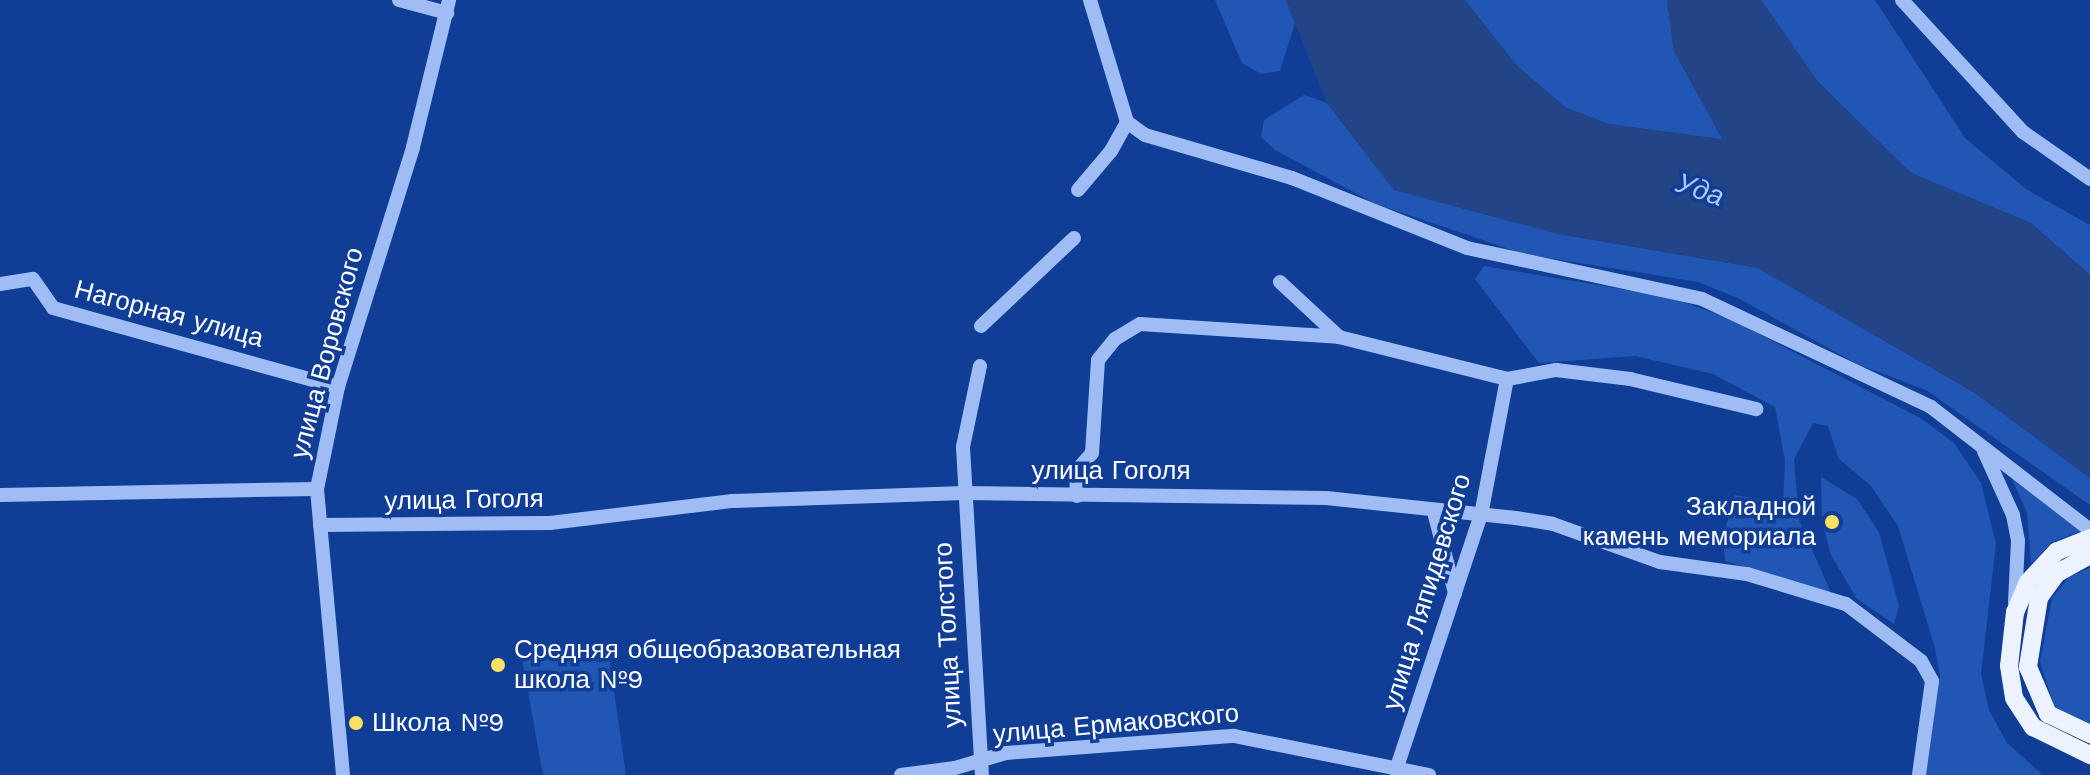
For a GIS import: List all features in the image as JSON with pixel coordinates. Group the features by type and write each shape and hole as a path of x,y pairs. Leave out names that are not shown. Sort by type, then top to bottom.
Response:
{"main road":[{"path":"2090,538 2046,559 2015,612 2010,682 2023,715 2045,735 2090,755"},
{"path":"2090,555 2057,573 2039,598 2028,667 2048,714 2090,734"}],"street":[{"path":"399,0 448,7"},
{"path":"1090,0 1127,122 1145,135 1292,178 1467,248 1702,299 1931,407 2090,530"},
{"path":"1902,0 2023,132 2090,179"},
{"name":"улица Воровского","path":"343,775 317,489 338,387 413,147 448,7"},
{"path":"1078,190 1111,151 1127,122"},
{"path":"981,326 1074,238"},
{"name":"Нагорная улица","path":"0,284 33,279 53,308 338,387"},
{"path":"1280,282 1339,337"},
{"path":"1077,496 1076,471 1092,453 1098,360 1106,349 1140,324 1339,337 1507,379 1556,370 1630,379 1756,409"},
{"name":"улица Толстого","path":"980,366 976,404 963,447 981,768"},
{"name":"улица Ляпидевского","path":"1396,770 1481,515 1507,379"},
{"path":"1982,447 2090,523"},
{"path":"1982,447 2016,528 2015,612"},
{"path":"0,495 317,489"},
{"name":"улица Гоголя","path":"320,525 550,523 733,501 964,493 1326,498 1553,524 1660,562 1805,589 1846,604 1879,633 1921,661 1932,681 1919,775"},
{"path":"1434,512 1455,594"},
{"name":"улица Ермаковского","path":"901,775 981,768 1006,753 1254,736 1429,775"}],"shaded area":[{"path":"1215,0 1286,0 1295,23 1280,71 1261,74 1242,63"},
{"path":"1465,0 1667,0 1674,51 1723,140 1609,124 1566,108 1516,65"},
{"path":"1761,0 1875,0 1965,138 2026,189 2090,225 2090,275 2031,223 1911,173 1818,82"},
{"path":"1304,95 1327,103 1394,190 1559,234 1758,268 1975,393 2090,478 2090,505 1926,390 1857,364 1740,299 1698,282 1524,254 1376,204 1275,150 1261,137 1264,120"},
{"path":"1484,266 1669,297 1728,318 1922,419 1954,443 1981,483 1996,544 1981,674 1989,710 2007,743 2043,775 1921,775 1940,676 1935,648 1898,526 1871,486 1839,459 1828,426 1813,423 1794,459 1799,520 1832,595 1725,561 1723,537 1735,495 1783,503 1785,461 1775,407 1713,374 1635,356 1539,363 1475,279"},
{"path":"1821,477 1857,499 1879,532 1899,606 1894,624 1857,599 1831,555 1822,522"},
{"path":"2012,479 2081,531 2052,542 2031,564 2027,513"},
{"path":"2090,568 2090,726 2055,708 2040,662 2052,598 2069,577"},
{"path":"608,648 626,775 543,775 522,659"}],"water":[{"name":"Уда","path":"1286,0 1465,0 1516,65 1566,108 1609,124 1722,139 1674,51 1667,0 1761,0 1818,82 1911,173 2031,223 2090,275 2090,478 1975,393 1758,268 1559,234 1394,190 1327,103"}],"place":[{"name":"Закладной камень мемориала","path":"1832,522"},
{"name":"Средняя общеобразовательная школа №9","path":"498,665"},
{"name":"Школа №9","path":"356,723"}]}
